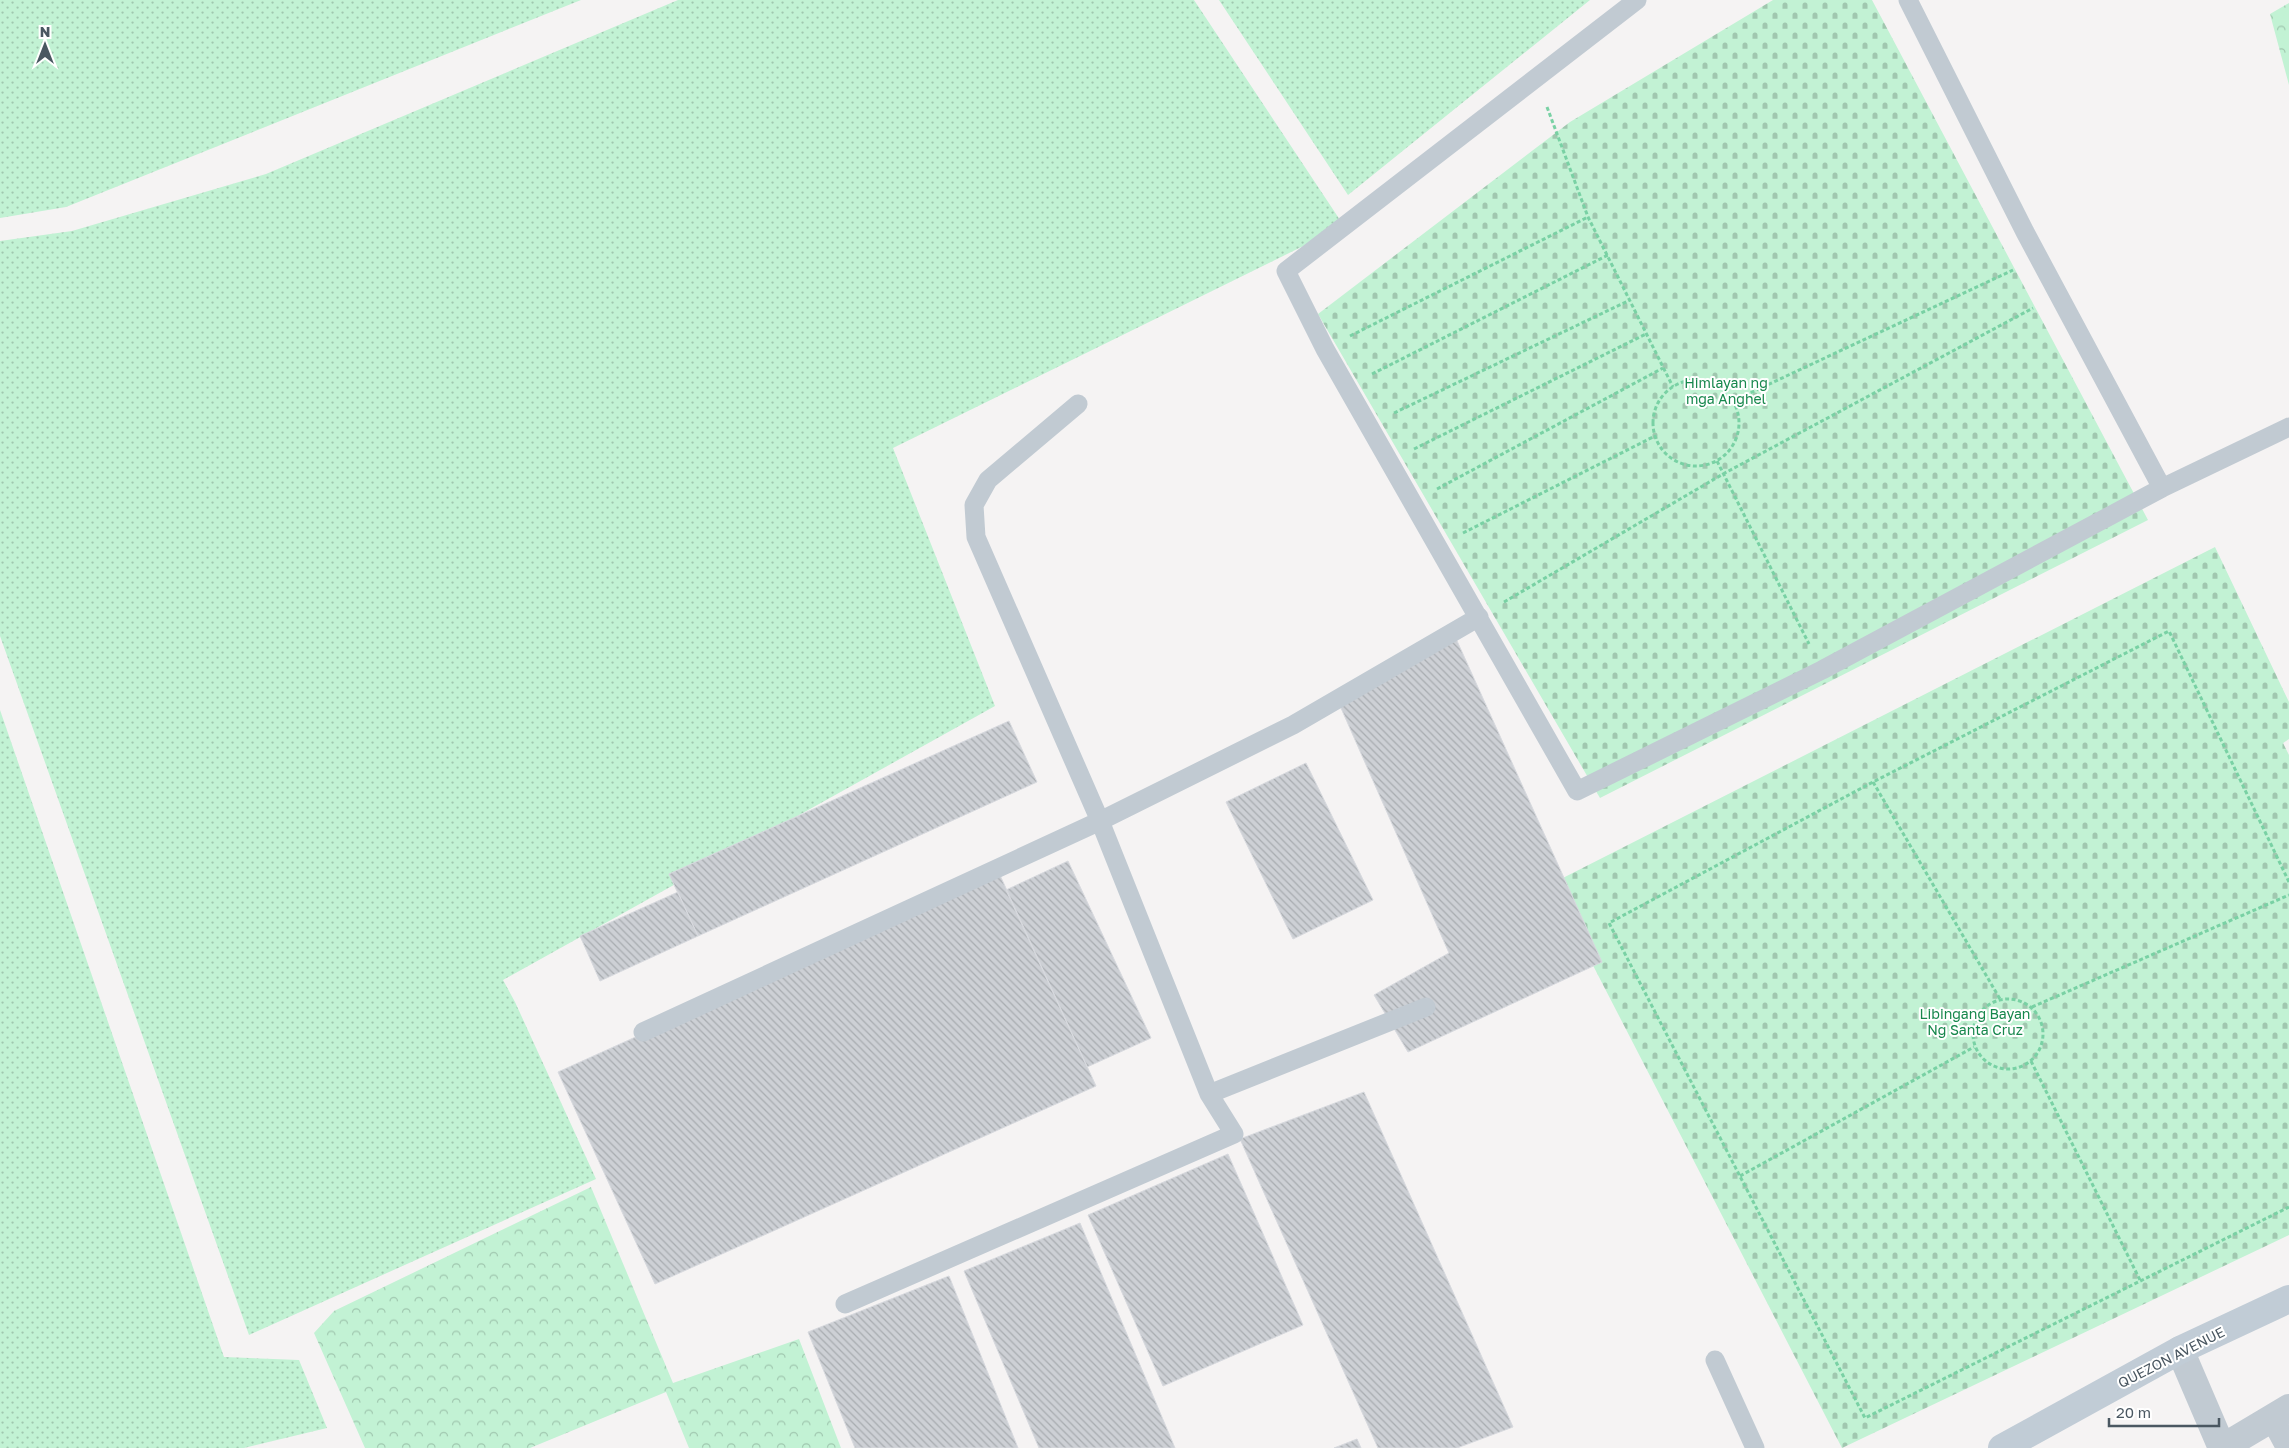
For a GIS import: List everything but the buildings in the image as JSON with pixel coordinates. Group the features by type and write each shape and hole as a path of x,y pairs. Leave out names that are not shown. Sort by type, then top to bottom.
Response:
{"main road":[{"name":"QUEZON AVENUE","path":"2002,1448 2180,1350 2289,1299"}],"street":[{"path":"2180,1350 2222,1448 2282,1412 2289,1445"}],"lane":[{"path":"1637,0 1286,271 1325,349 1577,792 1822,670 2162,488 2289,427"},
{"path":"1908,0 2038,258 2162,488"},
{"path":"845,1304 1234,1134 1209,1094 1100,822 976,537 974,505 988,480 1078,404"},
{"path":"643,1032 1100,822 1293,725 1479,617"},
{"path":"1209,1094 1426,1007"},
{"path":"1715,1360 1755,1448"}],"path":[{"path":"1535,78 1588,217 1673,387"},
{"path":"1325,349 1588,217"},
{"path":"1347,387 1608,254"},
{"path":"1733,401 2038,258"},
{"path":"1479,617 1723,474 2058,295"},
{"path":"1368,425 1630,300"},
{"path":"1389,461 1646,334"},
{"path":"1412,502 1663,368"},
{"path":"1699,380 1712,384 1724,391 1733,401 1739,414 1739,428 1735,442 1728,453 1717,461 1705,466 1680,464 1668,457 1660,448 1652,423 1655,409 1662,396 1673,387 1685,381 1699,380"},
{"path":"1438,546 1655,436"},
{"path":"1717,461 1822,670"},
{"path":"2289,882 2169,631 1873,782 1609,923 1865,1418 2289,1207"},
{"path":"1873,782 2000,999"},
{"path":"2032,1007 2289,895"},
{"path":"2011,998 2032,1007 2039,1017 2043,1028 2043,1040 2039,1051 2031,1061 2022,1067 1999,1068 1980,1056 1974,1046 1972,1034 1979,1012 1989,1004 2000,999 2011,998"},
{"path":"1740,1176 1974,1046"},
{"path":"2031,1061 2140,1280"}],"green space":[{"path":"0,0 581,0 66,207 0,218"},
{"path":"678,0 1194,0 1344,226 893,448 995,706 503,980 515,1002 596,1179 249,1335 0,636 0,241 72,231 266,174"},
{"path":"1219,0 1590,0 1348,195"},
{"name":"Himlayan ng mga Anghel","path":"1773,0 1872,0 2148,520 1600,798 1318,314 1570,122"},
{"path":"2289,3 2289,85 2270,14"},
{"name":"Libingang Bayan Ng Santa Cruz","path":"2215,547 2289,702 2289,739 2283,743 2289,755 2289,1235 1842,1448 1551,884"},
{"path":"0,710 224,1357 299,1360 327,1428 244,1448 0,1448"},
{"path":"591,1187 673,1383 799,1339 841,1448 689,1448 666,1392 530,1448 365,1448 314,1333 334,1311"}]}
